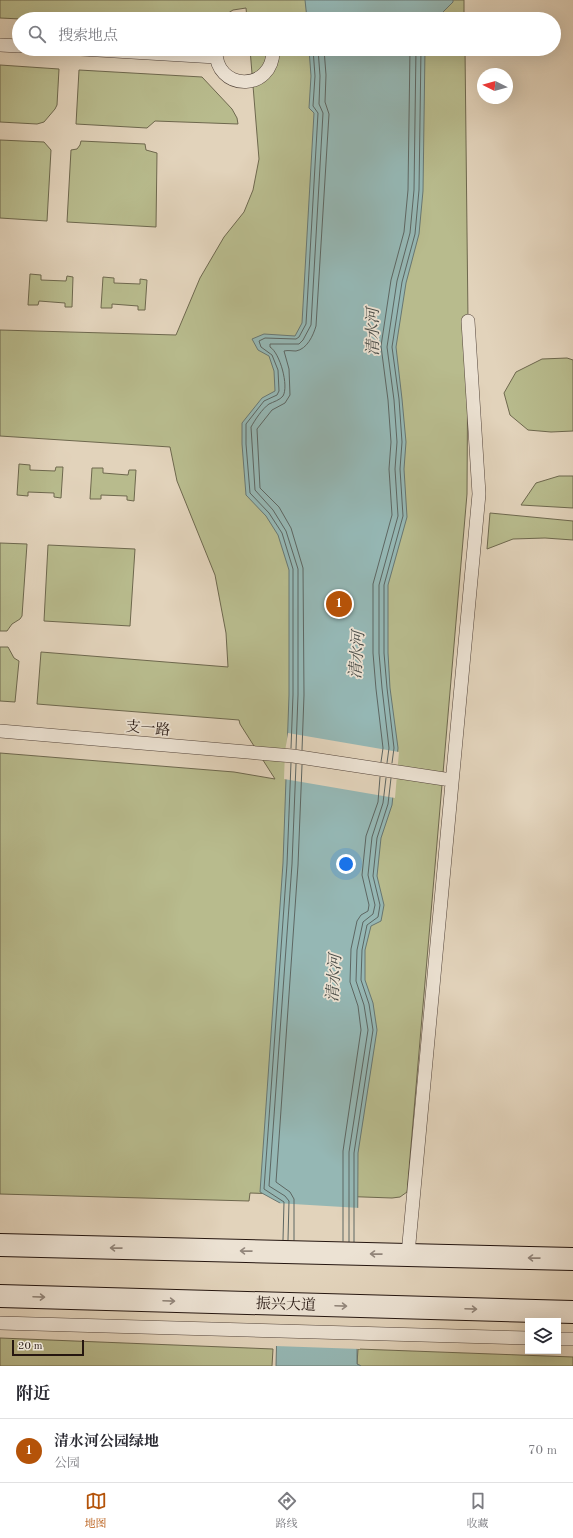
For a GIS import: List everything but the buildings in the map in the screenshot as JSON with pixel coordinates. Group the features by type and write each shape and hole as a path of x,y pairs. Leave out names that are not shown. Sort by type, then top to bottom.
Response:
{"main road":[{"path":"0,1245 573,1259"},
{"name":"振兴大道","path":"0,1296 573,1312"}],"lane":[{"path":"0,45 12,46"},
{"path":"217,56 219,66 231,79 240,82 248,82 258,79 265,74 272,62 272,56"},
{"path":"408,1254 451,780 479,494 468,321"},
{"name":"支一路","path":"0,731 293,756 451,780"},
{"path":"0,1323 525,1338"},
{"path":"561,1339 573,1339"}],"green space":[{"path":"0,0 464,0 464,12 246,12 246,8 230,12 12,12 12,19 0,18"},
{"path":"251,56 465,56 468,321 467,494 407,1192 400,1197 392,1198 250,1193 249,1201 0,1194 0,753 234,772 275,779 240,724 239,720 37,704 41,652 228,667 226,633 215,575 177,481 170,447 0,436 0,330 176,335 200,278 224,237 244,212 253,190 259,159"},
{"path":"0,65 59,69 57,105 44,122 37,124 0,122"},
{"path":"79,70 202,77 232,109 237,118 238,124 155,121 147,128 76,124"},
{"path":"0,140 44,142 51,150 47,221 0,218"},
{"path":"81,141 145,144 146,150 157,153 156,227 67,222 71,150 77,149"},
{"path":"30,274 41,275 41,280 66,281 67,276 73,277 72,307 65,307 65,303 39,301 38,305 28,305"},
{"path":"103,277 114,278 114,283 140,284 140,279 147,280 145,310 138,310 138,306 112,304 112,308 101,308"},
{"path":"567,358 573,360 573,431 551,432 528,430 510,415 504,393 516,372 542,359"},
{"path":"19,464 30,465 30,470 55,471 56,467 63,467 61,498 54,497 54,493 28,492 28,496 17,495"},
{"path":"92,468 103,468 103,473 128,475 129,470 136,470 134,501 127,500 127,496 101,495 101,499 90,499"},
{"path":"559,476 573,476 573,508 521,505 536,483"},
{"path":"490,513 573,521 573,540 545,538 513,539 487,549"},
{"path":"0,543 27,544 22,616 12,624 7,631 0,631"},
{"path":"48,545 135,549 130,626 44,621"},
{"path":"0,647 8,647 14,658 19,661 15,702 0,701"},
{"path":"0,1338 273,1349 272,1366 0,1366"},
{"path":"358,1349 573,1357 573,1366 361,1366 357,1364"}],"water":[{"path":"305,0 453,0 453,2 443,12 306,12"},
{"name":"清水河","path":"310,56 425,56 423,191 419,234 406,283 396,347 406,442 404,469 407,517 388,585 388,653 390,688 398,748 392,805 381,838 377,876 384,905 381,921 371,926 365,950 365,980 373,1003 377,1030 358,1153 357,1364 361,1366 276,1366 280,1203 260,1192 283,863 289,695 289,570 278,535 266,516 246,495 242,423 262,398 275,391 274,371 269,356 258,350 252,339 264,334 295,336 302,323 314,113 309,108 311,76"}],"pier":[{"path":"288,733 399,752 395,798 284,779 285,751"},
{"path":"276,1203 360,1208 360,1349 275,1346 278,1204"}],"place":[{"name":"清水河公园绿地","path":"339,604"}]}
